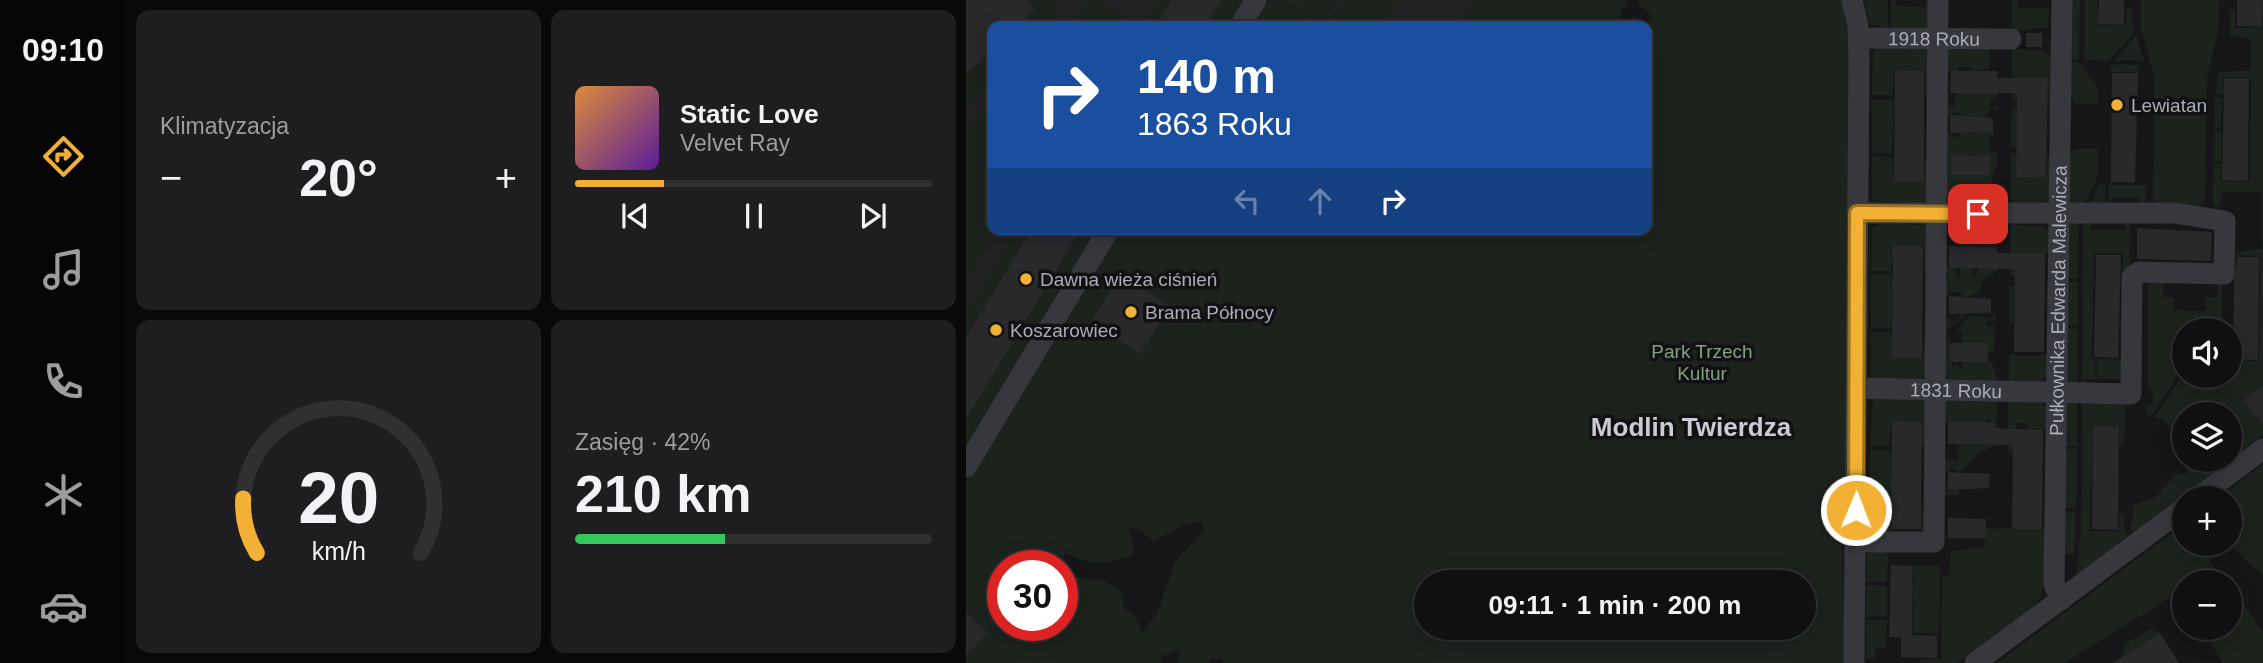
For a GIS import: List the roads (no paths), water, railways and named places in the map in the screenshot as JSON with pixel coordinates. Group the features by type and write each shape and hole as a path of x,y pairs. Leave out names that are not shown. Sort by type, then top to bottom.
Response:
{"street":[{"path":"1243,21 1256,0"},
{"path":"1852,0 1859,38 1854,663"},
{"path":"1856,542 1934,542 1938,0"},
{"name":"Pułkownika Edwarda Malewicza","path":"2061,600 2054,584 2062,0"},
{"name":"1918 Roku","path":"1859,38 2011,39"},
{"path":"1857,213 2059,215"},
{"name":"1831 Roku","path":"1856,388 2131,394 2133,277 2139,272 2224,274 2225,221 2174,213 2059,215"},
{"path":"966,467 1104,235"},
{"path":"2213,486 2263,449"},
{"path":"1975,663 2172,517"}],"place":[{"name":"Lewiatan","path":"2117,105"},
{"name":"Dawna wieża ciśnień","path":"1026,279"},
{"name":"Brama Północy","path":"1131,312"},
{"name":"Koszarowiec","path":"996,330"}],"district":[{"name":"Modlin Twierdza","path":"1691,427"}],"park label":[{"name":"Park Trzech Kultur","path":"1702,362"}]}
